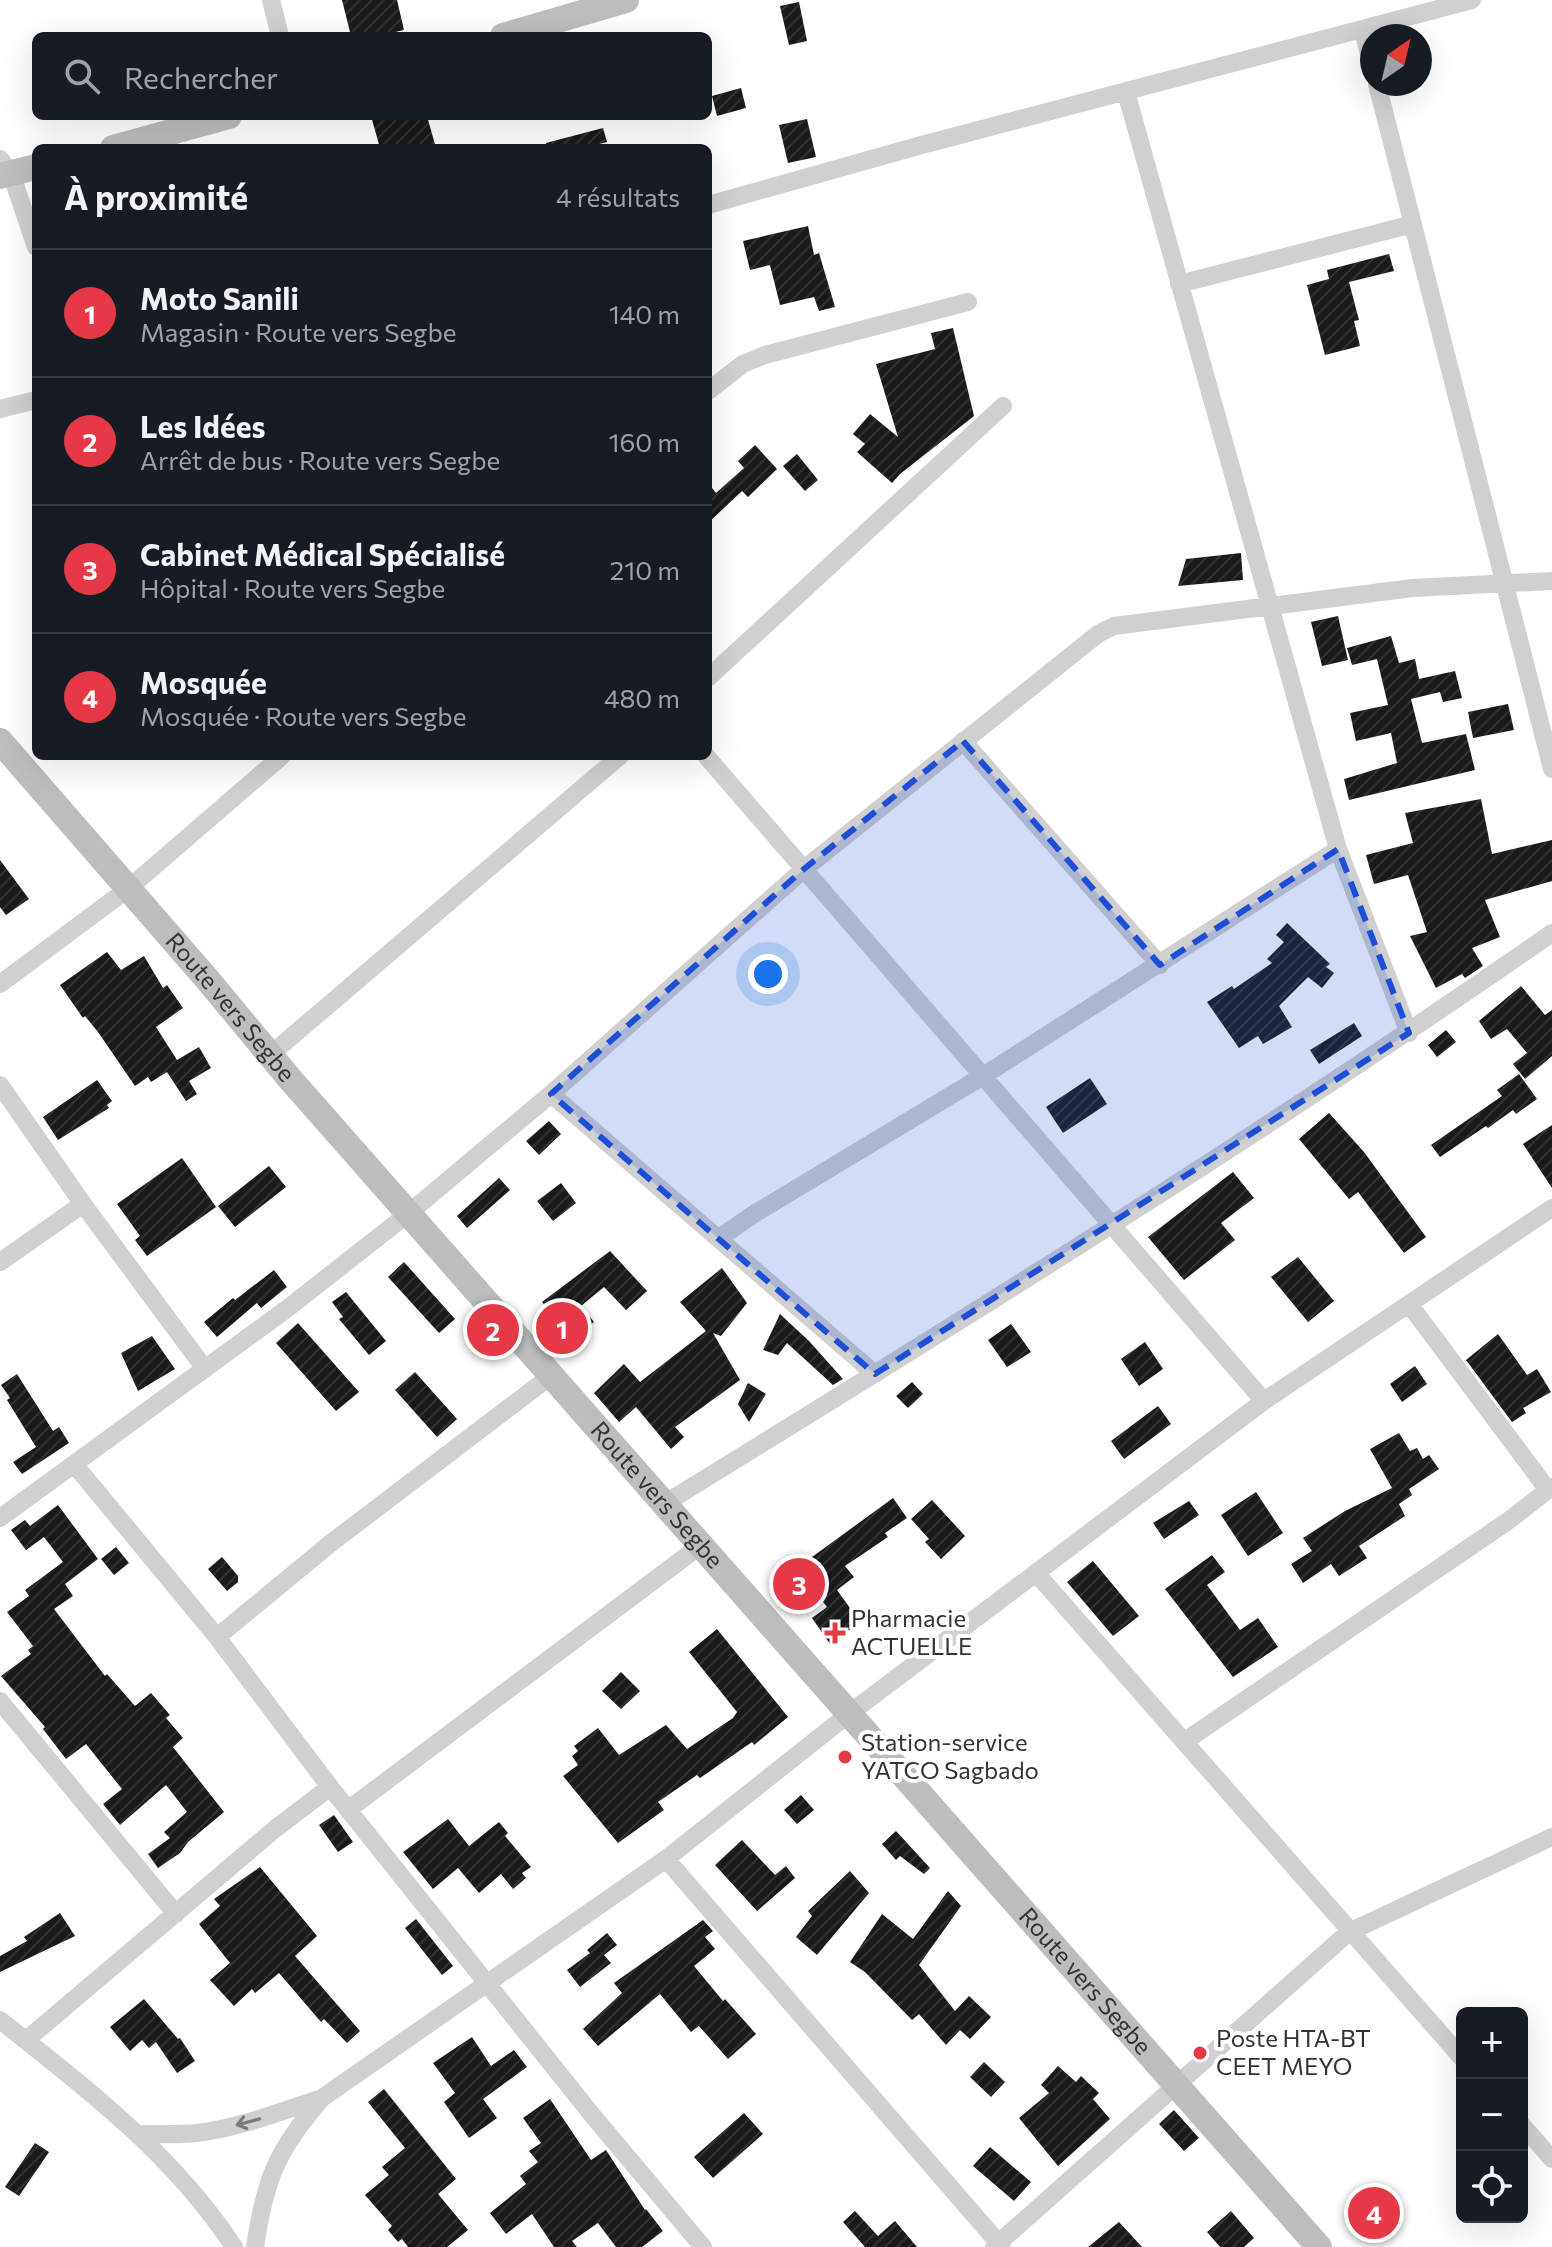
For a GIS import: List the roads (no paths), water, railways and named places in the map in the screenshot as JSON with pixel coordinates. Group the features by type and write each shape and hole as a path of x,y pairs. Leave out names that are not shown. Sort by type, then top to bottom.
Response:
{"main road":[{"path":"517,32 626,0"},
{"path":"167,142 219,120"},
{"name":"Route vers Segbe","path":"0,741 270,1055 1319,2247"}],"street":[{"path":"271,0 279,32"},
{"path":"1385,24 1472,0"},
{"path":"712,204 933,142 1360,31"},
{"path":"1126,92 1338,849 1409,1033"},
{"path":"1380,96 1552,769"},
{"path":"12,169 32,234"},
{"path":"1179,284 1413,224"},
{"path":"712,388 743,364 765,355 968,302"},
{"path":"0,409 32,401"},
{"path":"712,674 1003,406"},
{"path":"0,1518 288,1308 409,1213 551,1094 804,869 1087,641 1107,629 1271,606 1413,588 1552,581"},
{"path":"963,741 1160,965"},
{"path":"0,984 129,888 277,760"},
{"path":"270,1055 615,760"},
{"path":"709,760 1264,1401"},
{"path":"719,1238 1160,965 1338,849"},
{"path":"664,1504 1112,1225 1409,1033 1552,933"},
{"path":"0,1085 205,1369"},
{"path":"551,1094 875,1374"},
{"path":"0,1262 83,1204"},
{"path":"255,2247 261,2206 273,2167 296,2128 322,2098 666,1859 850,1713 1264,1401 1552,1208"},
{"path":"1185,1741 1508,1521 1550,1488 1409,1304"},
{"path":"217,1637 331,1543 552,1375"},
{"path":"74,1464 217,1637 330,1787 488,1982 691,2243"},
{"path":"349,1809 701,1545"},
{"path":"1036,1573 1456,2051"},
{"path":"0,1701 176,1914"},
{"path":"26,2040 330,1787"},
{"path":"666,1859 998,2246 1349,1932 1552,1837"},
{"path":"0,2020 140,2134 189,2187 234,2247"},
{"path":"140,2134 196,2133 222,2128 322,2098"},
{"path":"1528,2132 1552,2159"}],"place":[{"name":"Moto Sanili","path":"562,1328"},
{"name":"Les Idées","path":"493,1330"},
{"name":"Cabinet Médical Spécialisé","path":"799,1584"},
{"name":"Pharmacie ACTUELLE","path":"835,1633"},
{"name":"Station-service YATCO Sagbado","path":"845,1757"},
{"name":"Poste HTA-BT CEET MEYO","path":"1200,2053"},
{"name":"Mosquée","path":"1374,2213"}]}
